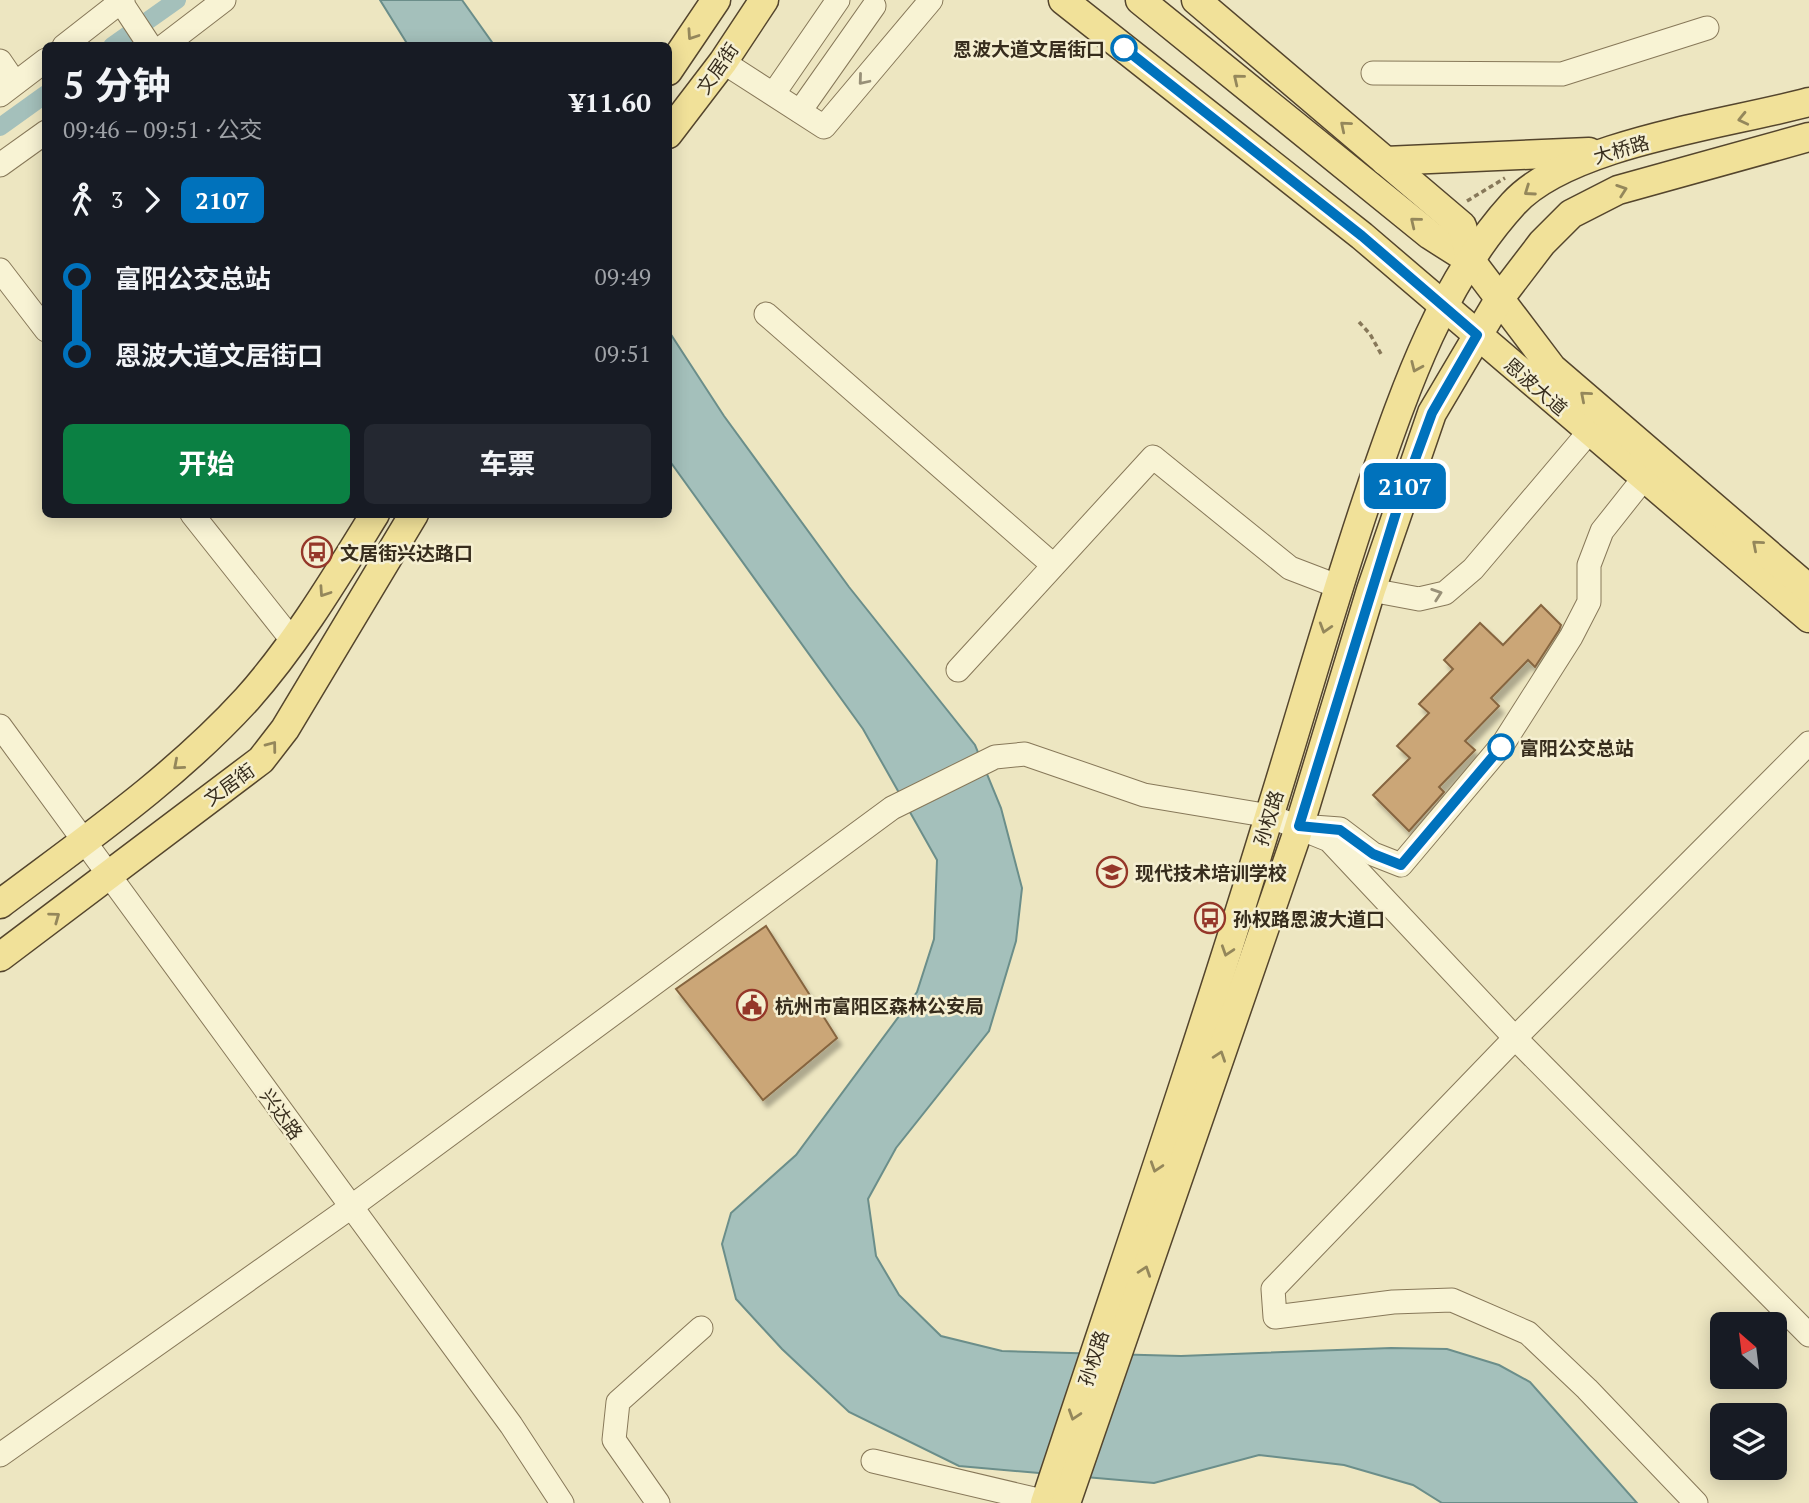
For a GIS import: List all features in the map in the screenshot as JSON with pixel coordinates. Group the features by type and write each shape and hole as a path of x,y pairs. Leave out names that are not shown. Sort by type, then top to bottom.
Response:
{"main road":[{"name":"文居街","path":"672,65 716,0"},
{"name":"文居街","path":"672,129 723,62 764,0"},
{"name":"恩波大道","path":"1063,0 1362,236 1809,618"},
{"name":"恩波大道","path":"1140,0 1430,235 1471,261 1552,368 1809,589"},
{"path":"1196,0 1462,226 1471,261"},
{"name":"大桥路","path":"1471,261 1515,201 1556,172 1605,151 1809,102"},
{"name":"大桥路","path":"1500,298 1542,243 1571,214 1618,190 1809,137"},
{"path":"1385,161 1605,151"},
{"name":"孙权路","path":"1113,1331 1338,586 1402,400 1444,305 1471,261"},
{"name":"孙权路","path":"1052,1503 1299,826 1371,590 1432,413 1500,298"},
{"path":"0,904 83,841 206,740 248,698 292,640 372,518"},
{"name":"文居街","path":"0,957 109,877 188,813 261,761 285,729 412,518"}],"street":[{"path":"169,42 224,0"},
{"path":"774,93 838,0"},
{"path":"723,62 824,127 931,0"},
{"path":"69,42 122,2 147,42"},
{"path":"800,111 870,3 907,28"},
{"path":"1373,73 1562,74 1707,28"},
{"path":"0,61 8,89 42,63"},
{"path":"0,165 42,135"},
{"path":"0,270 42,323"},
{"path":"766,314 1053,565"},
{"path":"1371,590 1419,599 1445,593 1473,569 1589,432"},
{"path":"958,670 1153,457 1290,568 1338,586"},
{"path":"1299,826 1340,830 1373,854 1401,865 1503,744 1589,602 1588,565 1608,520 1644,478"},
{"path":"195,518 292,640"},
{"name":"兴达路","path":"0,726 511,1425 562,1503"},
{"path":"1696,1503 1587,1389 1528,1333 1452,1300 1393,1303 1275,1317 1273,1289 1515,1038 1809,743"},
{"path":"0,1455 351,1207 892,807 995,757 1025,754 1144,795 1269,816 1329,840 1515,1038 1809,1335"},
{"path":"658,1503 614,1440 618,1402 701,1328"},
{"path":"873,1461 1052,1503"}],"path":[{"path":"1465,202 1507,176"},
{"path":"1359,322 1370,334 1381,354"}],"water":[{"path":"380,0 462,0 492,42 406,42"},
{"path":"672,336 724,416 849,587 975,745 1001,808 1022,888 1016,941 989,1031 896,1148 868,1199 876,1256 899,1295 941,1336 1002,1351 1181,1356 1391,1348 1447,1349 1499,1365 1530,1382 1637,1503 1442,1503 1413,1485 1344,1465 1259,1455 1154,1483 959,1466 849,1412 782,1349 736,1299 722,1244 731,1213 796,1155 917,992 934,939 937,860 863,729 672,464"}],"building":[{"name":"富阳公交总站","path":"1541,605 1561,625 1559,630 1535,667 1528,660 1491,698 1499,706 1465,741 1475,750 1439,787 1444,792 1409,831 1373,795 1410,758 1397,746 1429,713 1419,704 1453,669 1444,660 1480,623 1503,645"},
{"name":"杭州市富阳区森林公安局","path":"766,926 837,1038 763,1100 676,989"}],"waterway":[{"path":"118,42 177,0"},
{"path":"0,127 42,97"}],"bus line":[{"name":"2107","path":"1124,48 1362,236 1477,335 1432,413 1399,503 1299,826 1340,830 1373,854 1401,865 1501,747"}],"place":[{"name":"恩波大道文居街口","path":"1124,48"},
{"name":"文居街兴达路口","path":"317,552"},
{"name":"富阳公交总站","path":"1501,747"},
{"name":"现代技术培训学校","path":"1112,872"},
{"name":"孙权路恩波大道口","path":"1210,918"},
{"name":"杭州市富阳区森林公安局","path":"752,1005"}]}
